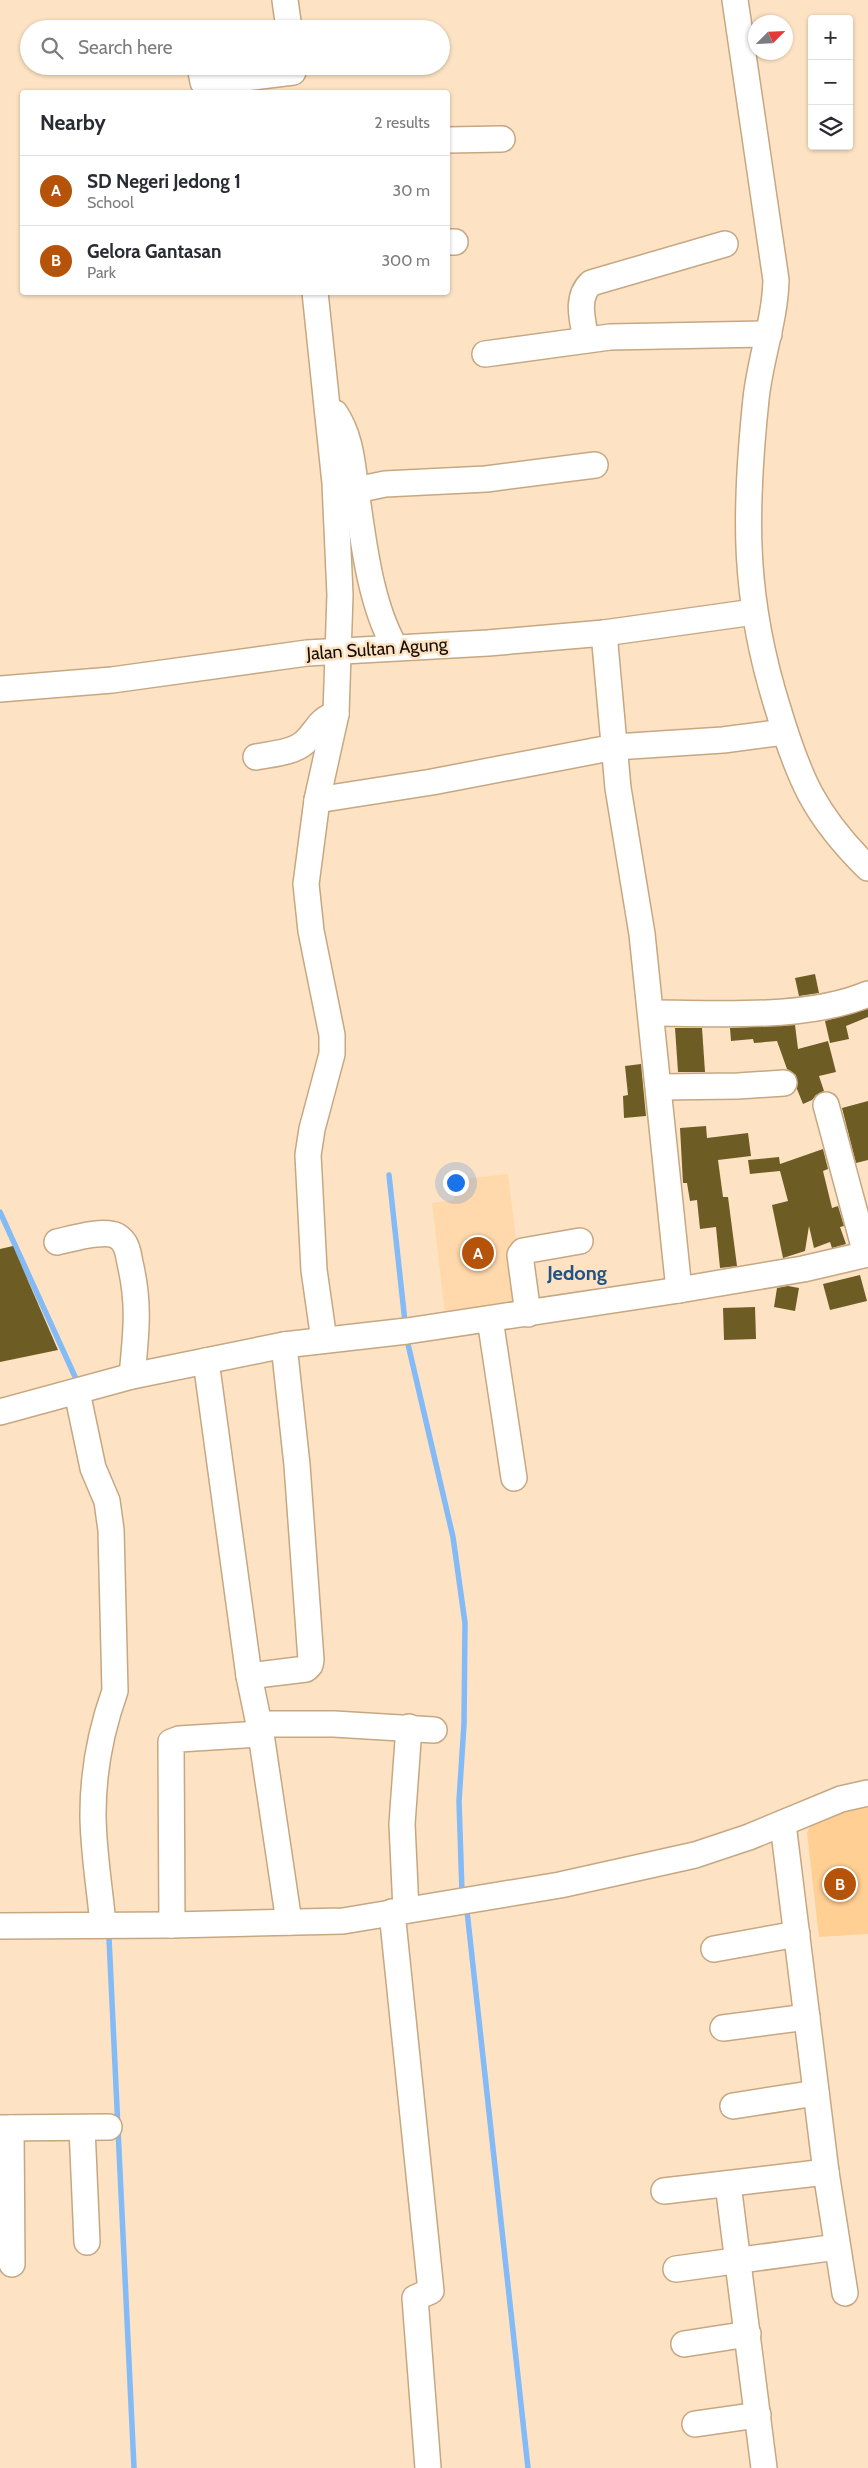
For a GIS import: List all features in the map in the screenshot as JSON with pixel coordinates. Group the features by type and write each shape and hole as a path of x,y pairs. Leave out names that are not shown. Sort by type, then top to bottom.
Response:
{"street":[{"path":"285,0 288,20"},
{"path":"735,0 776,280 776,303 756,396 748,481 747,533 754,612 762,655 800,776 814,803 831,828 868,868"},
{"path":"202,75 203,82 210,83 293,77"},
{"path":"450,140 502,139"},
{"path":"586,340 581,304 582,294 591,283 725,244"},
{"path":"315,295 328,403 339,529 340,651 336,714 317,800 306,884 311,931 332,1035 332,1054 312,1129 308,1155 314,1270 324,1340"},
{"path":"485,354 610,337 769,334"},
{"path":"328,403 343,426 350,447 369,564 378,602 395,647"},
{"path":"356,490 385,484 504,477 595,465"},
{"name":"Jalan Sultan Agung","path":"0,689 112,680 307,653 488,643 604,633 754,612"},
{"path":"604,633 618,788 637,896 659,1087 679,1290"},
{"path":"256,758 292,749 304,743 321,721 336,714"},
{"path":"317,800 432,782 615,748 722,740 785,732"},
{"path":"651,1013 766,1012 842,1004 868,994"},
{"path":"659,1087 738,1086 784,1083"},
{"path":"0,1412 132,1376 284,1345 528,1314 803,1269 867,1254 826,1105"},
{"path":"57,1242 105,1234 116,1236 126,1244 136,1284 138,1307 132,1376"},
{"path":"528,1314 520,1255 523,1251 580,1241"},
{"path":"490,1319 514,1478"},
{"path":"249,1676 306,1669 310,1665 311,1660 297,1465 284,1345"},
{"path":"206,1360 249,1676 260,1729 289,1922"},
{"path":"78,1392 93,1468 107,1501 111,1530 115,1691 106,1716 98,1756 93,1815 103,1925"},
{"path":"172,1925 171,1742 179,1739 260,1729 334,1724 434,1730"},
{"path":"409,1727 402,1824 399,1911 431,2291 415,2298 428,2468"},
{"path":"0,1926 172,1925 343,1920 630,1870 695,1855 791,1820 841,1799 868,1793"},
{"path":"791,1820 797,1934 826,2172 845,2294"},
{"path":"791,1820 818,1976"},
{"path":"714,1949 797,1934"},
{"path":"723,2028 807,2017"},
{"path":"733,2106 816,2093"},
{"path":"12,2264 5,2128 109,2127"},
{"path":"82,2128 87,2242"},
{"path":"664,2190 826,2172"},
{"path":"728,2184 764,2468"},
{"path":"676,2269 837,2247"},
{"path":"684,2344 748,2334"},
{"path":"695,2424 758,2415"}],"shaded area":[{"path":"508,1174 524,1304 445,1315 432,1203 454,1200 452,1180"},
{"path":"868,1802 868,1934 819,1937 807,1833 813,1820"}],"building":[{"path":"815,974 819,993 799,996 795,978"},
{"path":"868,1009 868,1017 846,1026 849,1039 830,1043 825,1021"},
{"path":"795,1025 798,1049 828,1041 836,1072 819,1076 824,1091 803,1104 797,1089 796,1075 787,1069 777,1041 754,1043 753,1039 731,1041 730,1028"},
{"path":"675,1028 702,1028 705,1072 678,1072"},
{"path":"641,1064 646,1116 624,1118 623,1096 628,1095 625,1066"},
{"path":"868,1101 868,1160 856,1163 842,1108"},
{"path":"706,1126 707,1138 748,1133 751,1156 718,1160 723,1197 728,1197 737,1266 720,1268 716,1227 700,1229 697,1200 690,1201 687,1183 683,1183 680,1128"},
{"path":"823,1149 828,1169 823,1171 832,1208 838,1206 844,1226 840,1227 846,1244 832,1248 830,1242 814,1248 809,1226 805,1251 783,1258 772,1205 788,1201 780,1171 750,1174 748,1160 779,1157 780,1164"},
{"path":"13,1246 58,1350 0,1362 0,1249"},
{"path":"860,1275 867,1301 830,1310 823,1284"},
{"path":"788,1286 799,1288 795,1311 774,1307 777,1288"},
{"path":"755,1307 756,1339 724,1340 723,1308"}],"waterway":[{"path":"389,1175 405,1322"},
{"path":"0,1212 77,1381"},
{"path":"407,1340 453,1537 465,1623 464,1724 459,1801 462,1892"},
{"path":"467,1911 528,2468"},
{"path":"109,1938 134,2468"}],"place":[{"name":"SD Negeri Jedong 1","path":"478,1253"},
{"name":"Gelora Gantasan","path":"840,1884"}],"district":[{"name":"Jedong","path":"577,1273"}]}
